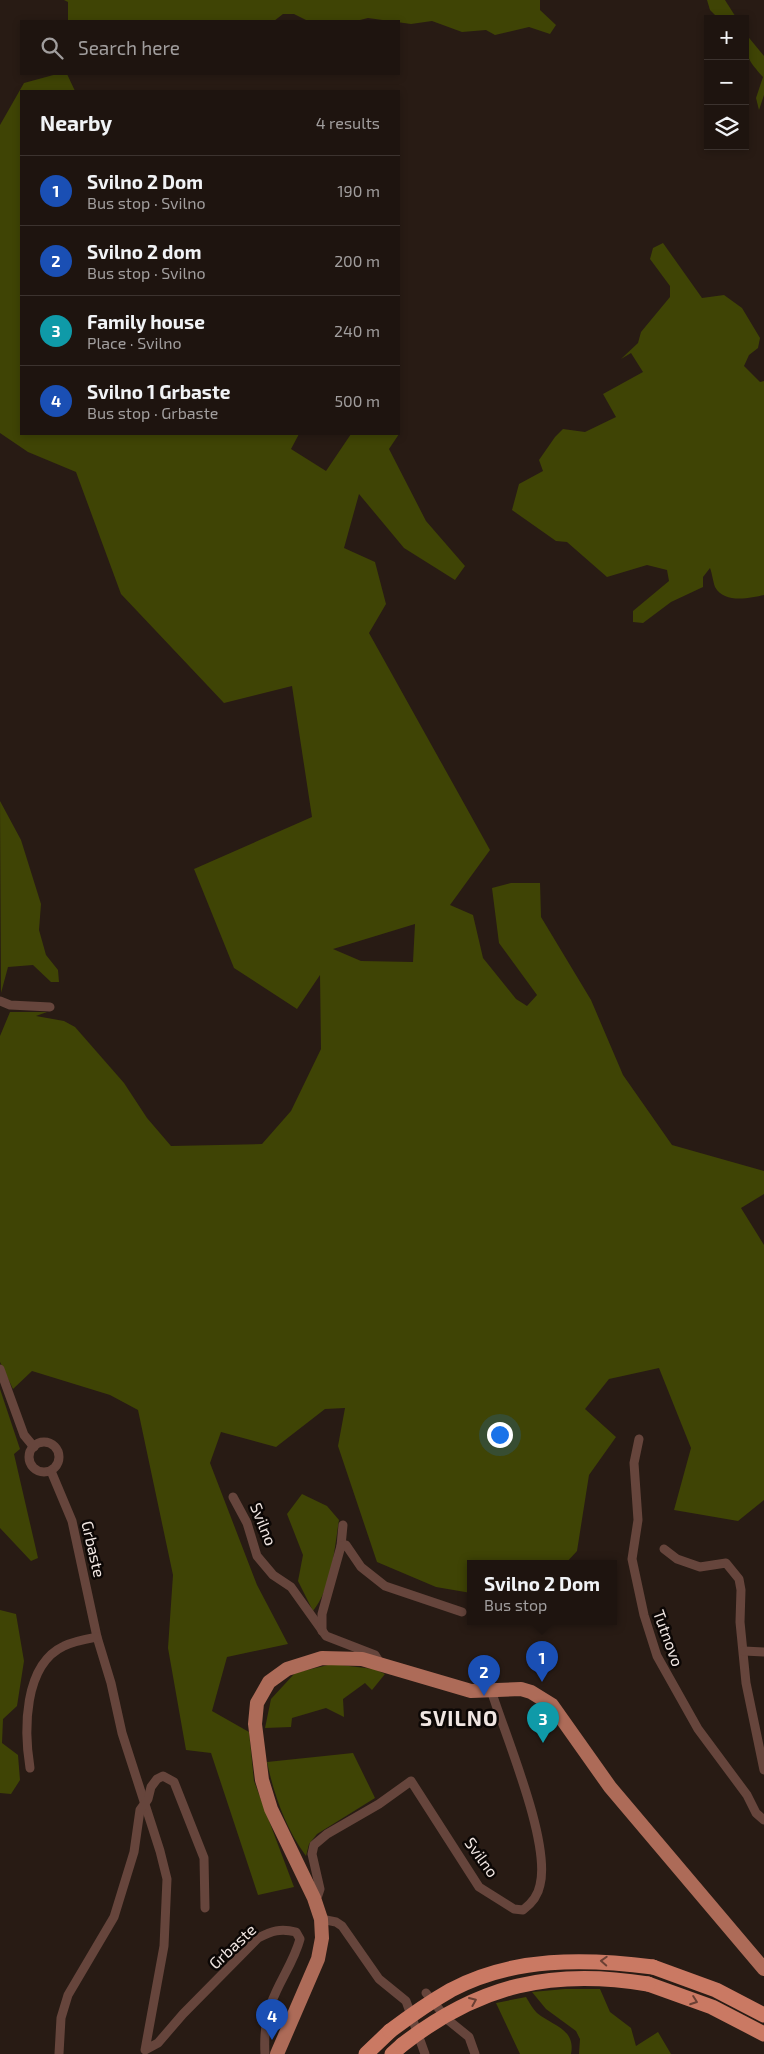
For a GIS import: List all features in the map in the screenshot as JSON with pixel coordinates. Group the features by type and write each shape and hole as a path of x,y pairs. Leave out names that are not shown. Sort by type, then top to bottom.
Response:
{"highway":[{"path":"366,2054 390,2031 452,1990 485,1976 523,1966 563,1961 605,1961 653,1967 716,1990 764,2014"},
{"path":"397,2049 429,2024 455,2008 487,1995 528,1983 578,1978 620,1980 648,1984 712,2007 764,2034"}],"main road":[{"name":"Svilno","path":"277,2054 318,1959 322,1938 321,1919 314,1898 271,1808 262,1780 255,1724 257,1703 269,1682 287,1669 301,1663 322,1658 343,1657 380,1663 460,1689 476,1691 522,1689 531,1692 552,1705 610,1787 764,1969"}],"street":[{"path":"0,1001 10,1005 50,1007"},
{"path":"0,1369 24,1435 34,1446"},
{"name":"Tutnovo","path":"639,1438 634,1463 638,1520 632,1559 644,1615 657,1656 698,1729 747,1795 756,1813 764,1820"},
{"path":"48,1443 57,1449 60,1459 51,1471 42,1472 34,1468 30,1455 34,1446 48,1443"},
{"name":"Grbaste","path":"51,1471 62,1493 72,1521 97,1637 167,1879 164,1946 145,2052"},
{"name":"Svilno","path":"233,1498 247,1524 257,1556 273,1575 291,1587 326,1636 375,1655 380,1663"},
{"path":"322,1631 322,1614 341,1546 343,1525"},
{"path":"341,1546 346,1545 361,1567 385,1586 462,1612"},
{"path":"664,1548 688,1564 700,1567 726,1563 739,1579 741,1590 740,1622 746,1683 764,1770"},
{"path":"30,1768 27,1746 27,1722 36,1674 48,1657 62,1646 97,1637"},
{"path":"744,1651 764,1652"},
{"name":"Svilno","path":"314,1898 318,1895 320,1889 312,1854 314,1845 327,1834 379,1804 411,1781 479,1887 514,1909 523,1910 531,1904 541,1885 540,1843 519,1772 491,1690"},
{"path":"58,2054 63,2010 76,1980 114,1917 134,1852 140,1810 157,1779 163,1776 174,1782 204,1858 205,1908"},
{"path":"321,1919 336,1922 342,1926 379,1979 406,2001 425,2054"},
{"name":"Grbaste","path":"145,2052 158,2043 183,2014 258,1938 272,1930 284,1928 296,1932 300,1940 297,1952 271,2003 267,2018 265,2054"},
{"path":"426,1993 448,2020 469,2037 475,2054"}],"green space":[{"path":"64,0 540,0 540,10 556,25 550,34 529,27 495,35 486,30 462,32 432,21 411,24 400,22 400,20 368,18 360,20 306,20 294,14 283,14 275,20 68,20 68,2"},
{"path":"707,0 725,0 734,15 715,15 710,10"},
{"path":"749,38 764,56 764,95 759,110 756,98 763,77 749,58"},
{"path":"53,75 67,75 75,90 20,90 24,83"},
{"path":"20,90 20,435 298,435 291,449 326,471 350,435 398,435 389,449 426,521 465,566 455,580 404,548 359,494 344,548 375,562 386,604 369,633 490,850 450,905 473,915 483,958 516,999 527,1006 537,995 499,943 492,888 511,883 540,883 541,917 591,1000 623,1075 672,1145 764,1171 764,1194 741,1208 764,1245 764,1500 738,1521 674,1510 691,1448 659,1368 609,1379 585,1409 616,1437 589,1475 577,1551 569,1560 467,1560 467,1592 436,1587 377,1562 338,1446 345,1408 325,1409 276,1447 221,1432 210,1463 257,1585 288,1644 227,1657 212,1711 249,1732 254,1781 294,1887 258,1895 211,1753 186,1750 168,1648 173,1575 138,1410 110,1395 32,1371 13,1389 0,1362 0,1036 10,1012 47,1012 36,1016 64,1021 75,1027 124,1083 147,1118 171,1146 262,1144 291,1111 321,1049 320,975 297,1009 234,968 194,869 312,817 292,686 224,703 121,594 76,472 28,452 0,433 0,125","holes":["415,924 413,962 361,961 333,949"]},
{"path":"663,243 702,298 724,295 742,308 760,338 758,348 749,355 744,366 760,382 764,381 764,595 738,598 724,596 715,587 710,568 703,577 703,587 671,602 643,623 633,622 633,611 669,581 667,570 647,565 607,577 567,542 556,541 512,510 519,484 543,471 539,460 555,437 563,429 585,432 616,417 603,394 643,372 631,353 621,359 638,343 641,332 670,297 670,286 650,259 653,248"},
{"path":"0,801 21,840 41,904 39,930 46,955 58,970 59,982 51,982 33,965 8,967 1,993"},
{"path":"0,1389 20,1449 14,1454 38,1558 31,1561 0,1528"},
{"path":"302,1494 327,1506 339,1520 334,1556 328,1580 313,1611 298,1581 303,1555 287,1514"},
{"path":"0,1610 16,1614 24,1661 17,1706 3,1719 2,1743 18,1755 20,1780 11,1794 0,1793"},
{"path":"332,1664 374,1669 385,1674 372,1690 365,1683 343,1699 344,1717 326,1708 292,1718 291,1727 265,1728 271,1699 295,1673"},
{"path":"353,1753 375,1798 317,1834 309,1844 306,1856 292,1835 282,1811 273,1787 267,1762"},
{"path":"565,1989 600,1989 610,2012 631,2028 636,2046 658,2032 671,2054 579,2054 580,2039 576,2031 546,2009 532,1992"},
{"path":"526,1997 537,2013 567,2033 572,2046 571,2054 520,2054 496,2003"}],"place":[{"name":"Svilno 2 Dom","path":"542,1682"},
{"name":"Svilno 2 dom","path":"484,1696"},
{"name":"Family house","path":"543,1743"},
{"name":"Svilno 1 Grbaste","path":"272,2040"}],"district":[{"name":"SVILNO","path":"459,1717"}]}
